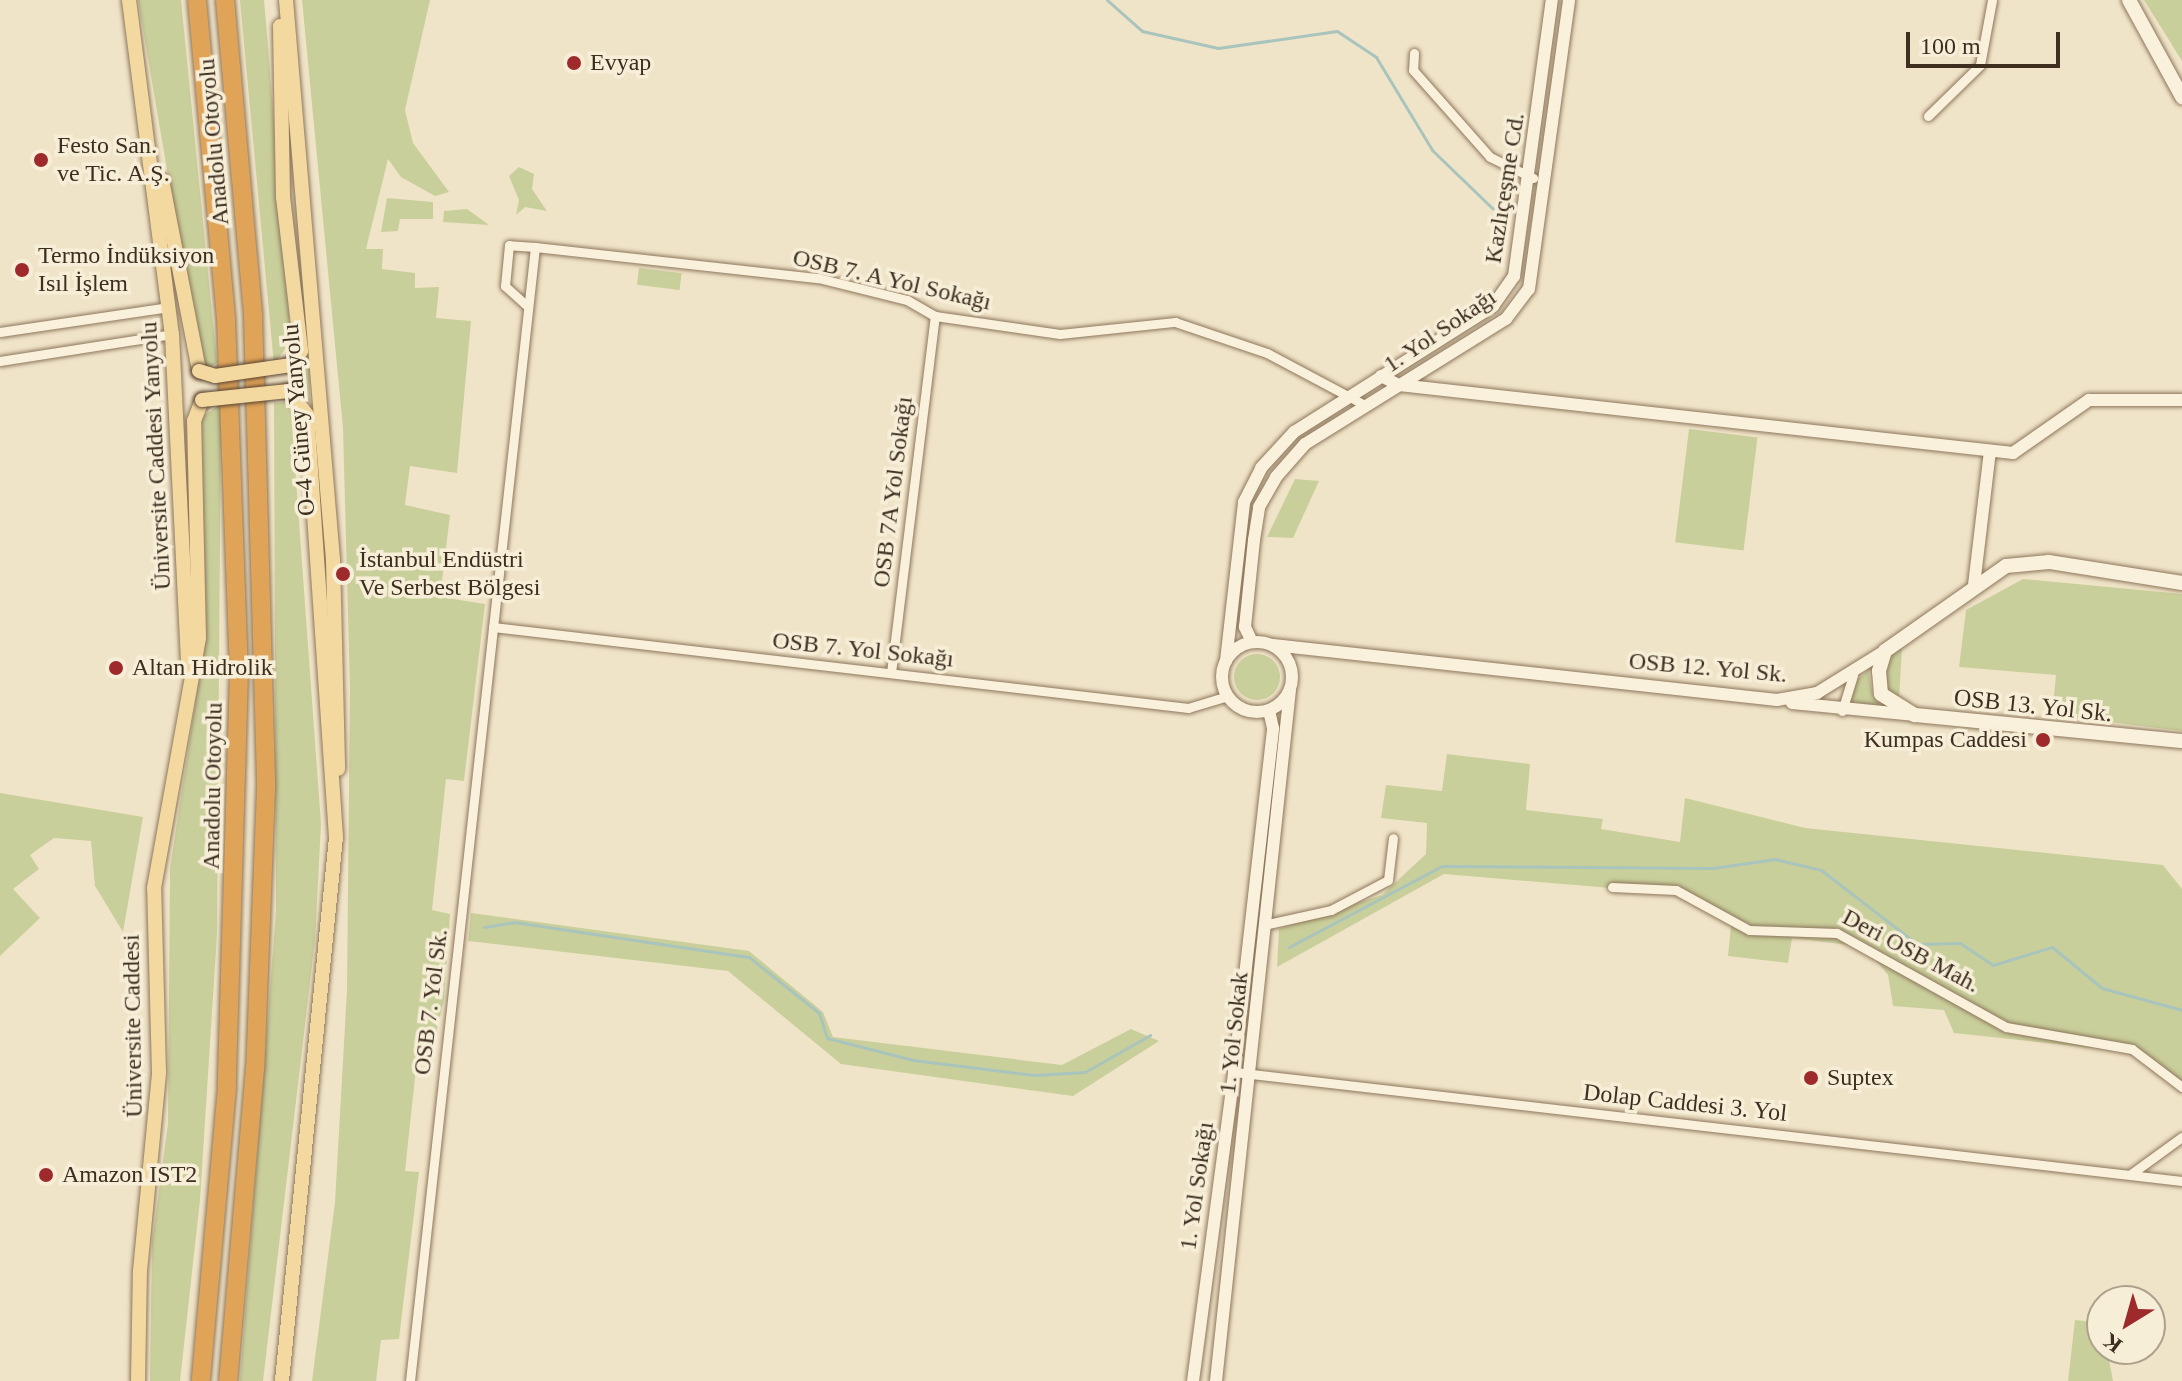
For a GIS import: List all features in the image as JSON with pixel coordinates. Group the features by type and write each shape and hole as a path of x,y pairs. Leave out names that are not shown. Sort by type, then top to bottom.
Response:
{"highway":[{"name":"Anadolu Otoyolu","path":"197,0 226,319 239,727 227,1087 201,1381"},
{"name":"Anadolu Otoyolu","path":"225,0 253,315 266,760 255,1068 228,1381"}],"main road":[{"name":"Üniversite Caddesi Yanyolu","path":"129,0 147,121 172,334 188,672"},
{"path":"147,121 199,371 291,365 301,351 283,197 283,0"},
{"name":"O-4 Güney Yanyolu","path":"283,0 333,560 336,837"},
{"path":"2129,0 2182,97"},
{"path":"188,672 199,638 194,421 202,400 289,391 307,415 336,837 282,1381"},
{"name":"OSB 12. Yol Sk.","path":"1885,651 1974,585 2025,562 2155,576"},
{"path":"2155,576 2182,576"},
{"path":"2155,576 2182,583"},
{"path":"1885,651 1881,694 1915,715"},
{"name":"Üniversite Caddesi","path":"138,1381 159,1073 154,888 188,672"},
{"name":"OSB 13. Yol Sk.","path":"1915,715 2147,739"},
{"path":"2147,739 2182,741"},
{"path":"2147,739 2182,748"}],"street":[{"name":"Kazlıçeşme Cd.","path":"1350,396 1493,306 1522,255 1552,0"},
{"name":"1. Yol Sokağı","path":"1252,642 1246,598 1259,507 1305,444 1506,319 1529,289 1569,0"},
{"path":"1928,116 1980,65 1991,2"},
{"path":"1414,53 1413,70 1490,157 1533,178"},
{"path":"493,627 535,247 509,245 505,286 528,307"},
{"name":"OSB 7. A Yol Sokağı","path":"535,247 818,278 907,300 935,316 1060,334 1175,322 1267,353 1365,405"},
{"path":"0,332 169,307"},
{"name":"OSB 7A Yol Sokağı","path":"891,673 935,316"},
{"path":"0,361 172,334"},
{"path":"1381,376 1399,385 1990,451 2027,449 2089,400 2182,400"},
{"path":"1226,661 1252,642 1273,645 1289,663 1290,690 1269,710 1246,710 1228,696 1226,661 1244,502 1261,468 1294,432 1350,396"},
{"path":"1974,585 1990,451"},
{"name":"OSB 7. Yol Sokağı","path":"493,627 1188,708 1228,696"},
{"name":"OSB 7. Yol Sk.","path":"410,1381 493,627"},
{"name":"OSB 12. Yol Sk.","path":"1273,645 1777,700 1808,696 1853,675 1885,651"},
{"path":"1289,663 1315,648"},
{"path":"1842,711 1853,675"},
{"name":"1. Yol Sokak","path":"1216,1381 1252,1074 1290,690"},
{"path":"1777,700 1842,711 1915,715"},
{"name":"1. Yol Sokağı","path":"1193,1381 1234,1072 1273,728 1269,710"},
{"path":"1268,924 1331,910 1388,880 1393,838"},
{"name":"Deri OSB Mah.","path":"1612,887 1676,890 1749,930 1837,933 2006,1027 2132,1049 2182,1087"},
{"name":"Dolap Caddesi 3. Yol","path":"1234,1072 2182,1181"},
{"path":"2131,1174 2182,1137"}],"green space":[{"path":"138,0 181,0 217,363 209,368 199,357"},
{"path":"240,0 264,0 289,317 289,343 274,365"},
{"path":"302,0 430,0 405,110 413,143 449,192 435,196 401,177 388,159 366,249 383,249 382,269 415,273 415,288 439,287 436,318 471,321 457,473 410,466 405,505 450,515 440,597 485,604 464,781 446,779 432,910 450,914 444,1000 430,1058 417,1059 405,1171 419,1172 399,1339 381,1340 376,1381 312,1381 335,1202 347,990 350,689 343,428"},
{"path":"2144,0 2182,0 2182,61"},
{"path":"519,167 534,174 532,189 547,211 525,207 516,215 519,200 509,176"},
{"path":"387,198 433,202 433,219 400,219 398,231 381,232"},
{"path":"467,209 489,225 443,222 444,211"},
{"path":"639,268 682,273 680,290 637,285"},
{"path":"309,350 310,402 294,382"},
{"path":"284,402 291,411 321,824 315,940 263,1381 240,1381 276,911 274,403"},
{"path":"221,404 217,934 200,1200 180,1381 150,1381 152,1242 168,1124 170,868 203,653 202,417"},
{"path":"1689,429 1757,437 1744,551 1675,542"},
{"path":"1295,479 1319,481 1293,538 1267,537"},
{"path":"2023,579 2182,594 2182,731 2052,715 2056,675 1959,667 1966,610"},
{"path":"1902,646 1899,701 1883,685 1888,658"},
{"path":"1257,654 1274,660 1280,677 1274,694 1257,700 1240,694 1234,677 1240,660"},
{"path":"1868,670 1873,696 1885,710 1847,705 1846,691"},
{"path":"1447,754 1530,764 1526,810 1603,819 1601,829 1680,842 1685,798 1805,828 2163,865 2182,889 2182,1086 2140,1053 1954,1033 1944,1010 1893,1006 1888,975 1865,947 1792,938 1788,963 1728,956 1731,926 1682,894 1444,874 1277,967 1279,929 1382,895 1426,854 1427,823 1381,818 1386,785 1442,791"},
{"path":"0,793 143,817 123,932 95,886 91,841 54,838 30,855 39,869 13,889 40,918 0,956"},
{"path":"471,913 749,951 823,1012 833,1037 1062,1065 1131,1029 1159,1041 1073,1096 841,1064 728,971 468,941"},
{"path":"2075,1320 2086,1321 2086,1365 2110,1365 2113,1381 2068,1381"}],"waterway":[{"path":"1107,0 1142,31 1218,48 1337,31 1376,57 1432,150 1493,209"},
{"path":"1289,947 1442,866 1713,868 1775,859 1821,870 1917,944 1960,943 1993,965 2052,947 2102,988 2182,1010"},
{"path":"484,927 514,922 749,957 819,1013 827,1038 913,1060 1034,1075 1085,1072 1150,1035"}],"place":[{"name":"Evyap","path":"574,63"},
{"name":"Festo San. ve Tic. A.Ş.","path":"41,160"},
{"name":"Termo İndüksiyon Isıl İşlem","path":"22,270"},
{"name":"İstanbul Endüstri Ve Serbest Bölgesi","path":"343,574"},
{"name":"Altan Hidrolik","path":"116,668"},
{"name":"Kumpas Caddesi","path":"2043,740"},
{"name":"Suptex","path":"1811,1078"},
{"name":"Amazon IST2","path":"46,1175"}]}
